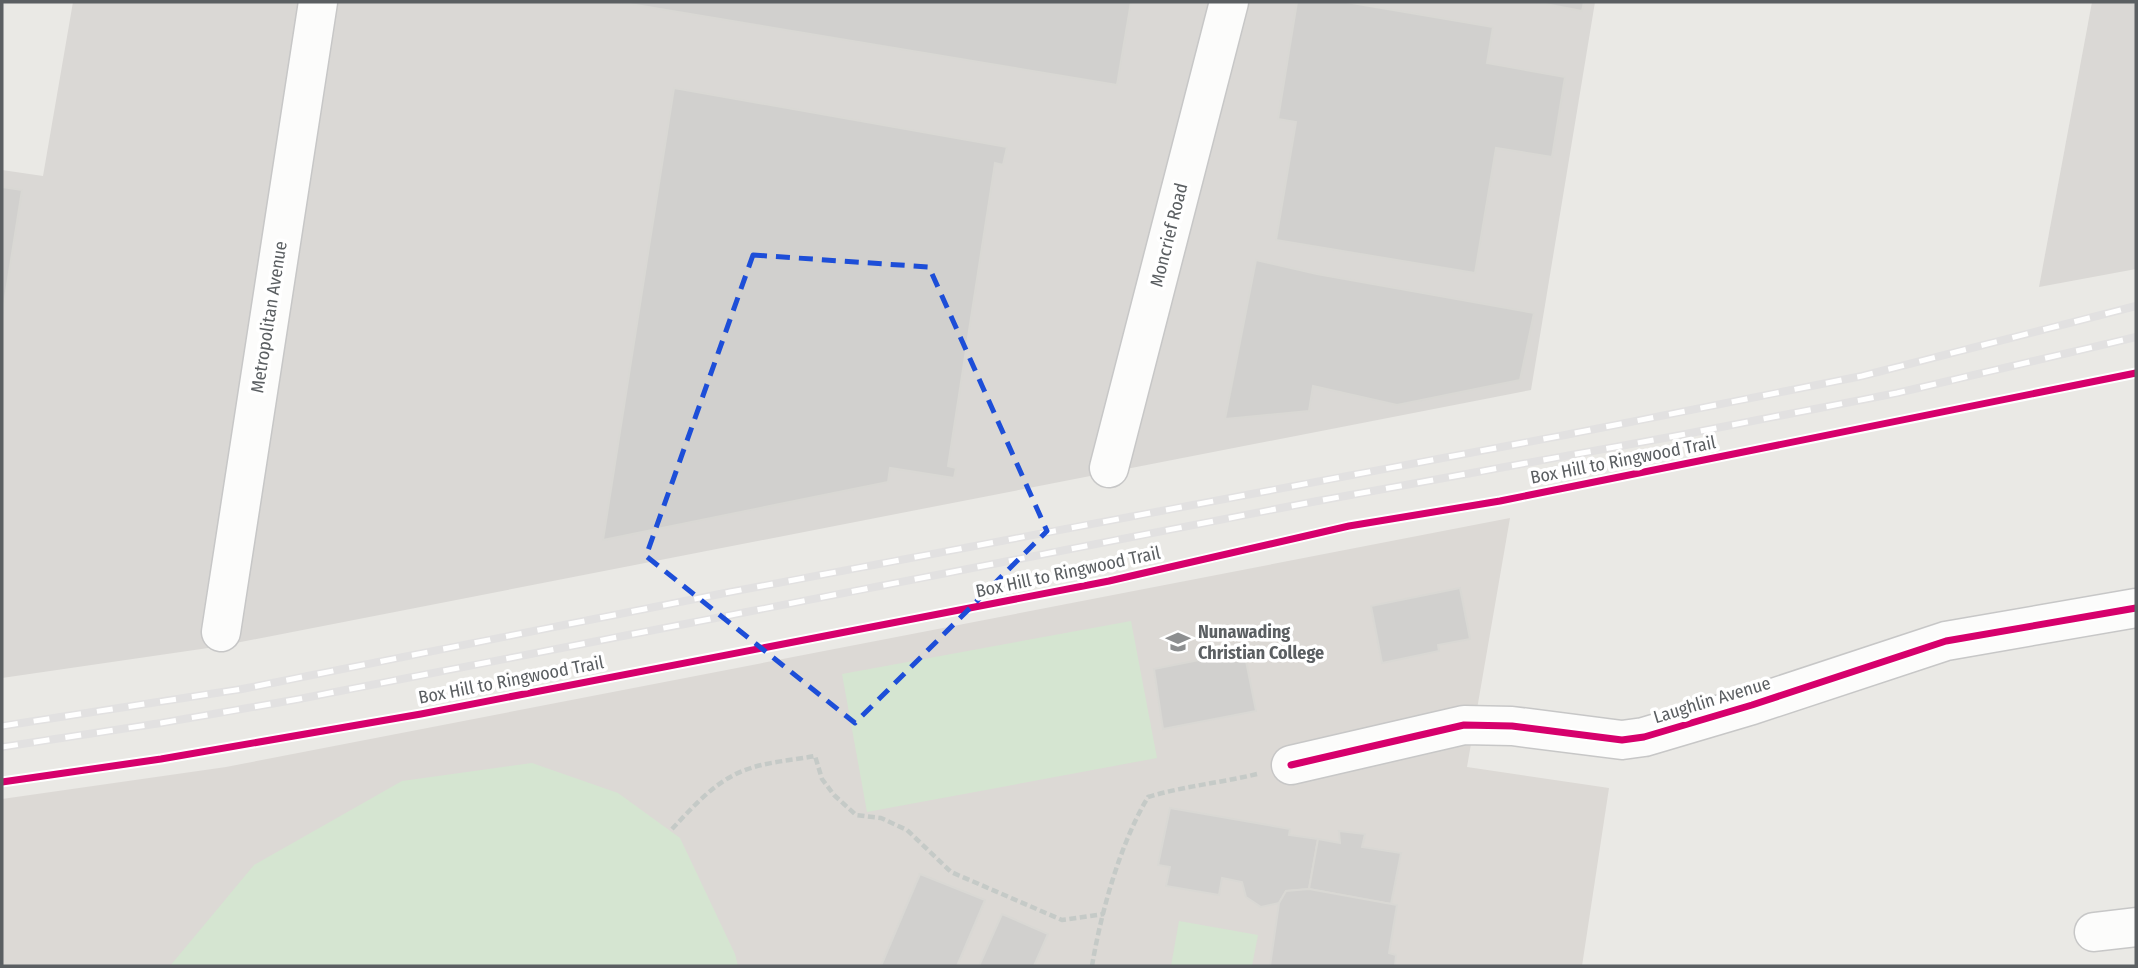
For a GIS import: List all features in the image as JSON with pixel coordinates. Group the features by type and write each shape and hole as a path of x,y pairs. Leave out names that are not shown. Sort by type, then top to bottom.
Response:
{"street":[{"name":"Metropolitan Avenue","path":"220,632 318,2"},
{"name":"Moncrief Road","path":"1109,468 1230,2"},
{"name":"Laughlin Avenue","path":"1291,765 1464,725 1512,726 1622,740 1644,737 1752,705 1946,641 2136,608"},
{"path":"2094,932 2136,927"}],"path":[{"path":"672,830 692,807 734,775 755,767 815,756 822,779 856,815 881,818 907,830 951,873 1062,920 1104,914"},
{"path":"1092,966 1104,914 1133,822 1148,797 1182,787 1229,780 1291,765"}],"highlighted area":[{"path":"753,255 929,267 1047,531 855,723 646,556"}],"shaded area":[{"path":"73,2 1595,2 1531,390 215,647 2,678 2,170 43,176"},
{"path":"2092,2 2136,2 2136,269 2039,287"},
{"name":"Nunawading Christian College","path":"1510,518 1467,767 1609,788 1582,966 2,966 2,799 226,767"}],"green space":[{"path":"1131,621 1157,758 867,812 842,674"},
{"path":"532,763 618,793 680,838 735,954 738,966 170,966 254,865 402,781"},
{"path":"1179,921 1258,935 1252,966 1171,966"}],"building":[{"path":"618,2 1131,2 1117,85"},
{"path":"1297,2 1346,2 1493,27 1487,63 1565,77 1552,157 1496,148 1475,273 1276,240 1296,122 1278,119"},
{"path":"1535,2 1584,2 1582,11"},
{"path":"674,88 1007,147 1003,165 995,163 948,466 956,468 954,478 890,468 888,482 603,540"},
{"path":"2,187 22,190 2,317"},
{"path":"1256,260 1317,274 1534,313 1520,380 1397,405 1313,386 1309,411 1225,419"},
{"path":"1460,588 1470,639 1438,645 1439,651 1382,663 1371,606"},
{"path":"1244,651 1256,711 1163,729 1154,669"},
{"path":"1170,808 1290,829 1289,835 1318,839 1309,889 1286,891 1279,903 1261,907 1246,897 1242,882 1222,878 1219,895 1166,886 1170,867 1158,865"},
{"path":"1339,831 1365,834 1362,847 1401,853 1391,904 1309,889 1318,839 1340,843"},
{"path":"920,874 985,900 957,966 881,966"},
{"path":"1309,889 1397,905 1389,953 1396,955 1395,966 1270,966 1279,903 1286,891"},
{"path":"1002,914 1048,934 1034,966 979,966"}],"railway":[{"path":"2,726 242,689 730,592 1565,435 1862,376 2136,306"},
{"path":"2,747 299,699 1312,502 1670,437 1897,393 2136,337"}],"cycle path":[{"name":"Box Hill to Ringwood Trail","path":"2,782 161,759 421,714 1109,581 1349,526 1500,501 2136,373"},
{"path":"1291,765 1464,725 1512,726 1622,740 1644,737 1752,705 1946,641 2136,608"}],"place":[{"name":"Nunawading Christian College","path":"1178,642"}]}
